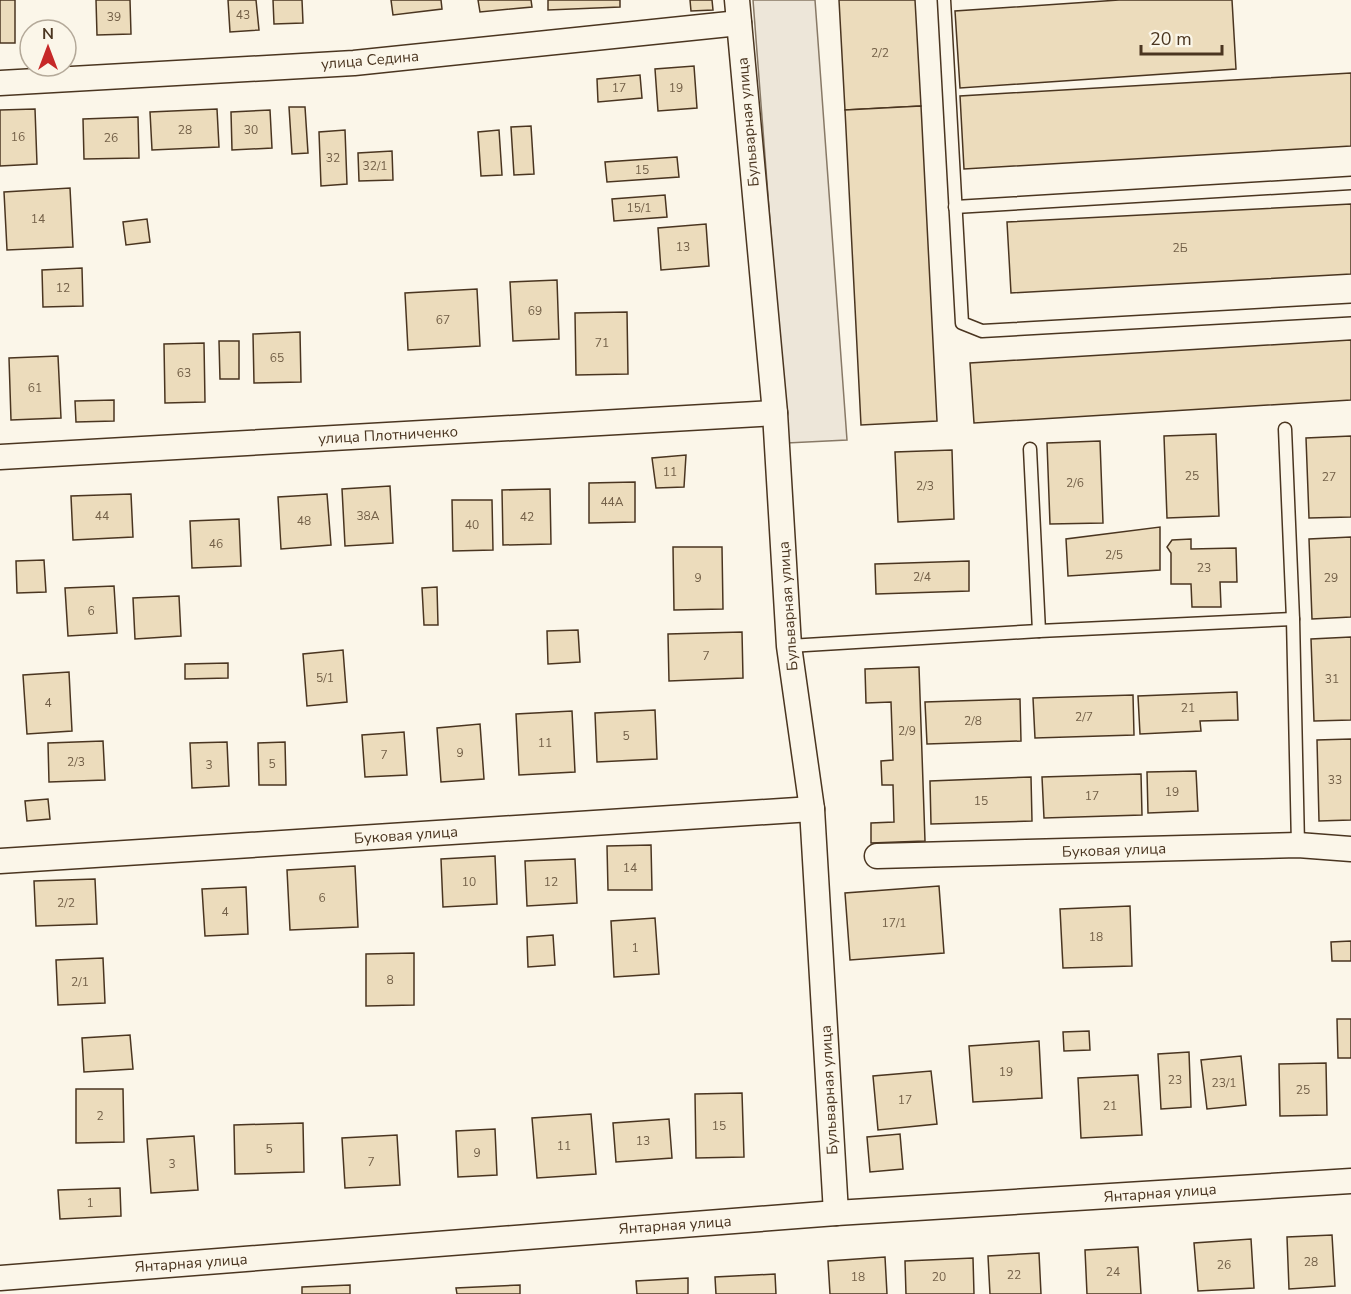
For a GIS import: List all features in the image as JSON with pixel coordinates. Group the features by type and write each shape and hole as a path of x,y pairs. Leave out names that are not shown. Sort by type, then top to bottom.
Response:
{"street":[{"name":"улица Седина","path":"0,83 354,63 738,11"},
{"name":"Бульварная улица","path":"738,11 775,413 789,646 812,808 836,1213"},
{"name":"улица Плотниченко","path":"0,457 775,413"},
{"name":"Буковая улица","path":"0,861 812,808"},
{"name":"Буковая улица","path":"877,856 1298,845 1351,849"},
{"name":"Янтарная улица","path":"0,1278 836,1213 1351,1181"}],"lane":[{"path":"944,0 962,323 982,332 1351,310"},
{"path":"955,207 1351,183"},
{"path":"1285,429 1293,619 1298,845"},
{"path":"1030,449 1039,631"},
{"path":"789,646 1293,619"}],"shaded area":[{"path":"753,0 815,0 847,440 787,443"}],"building":[{"path":"0,0 15,0 15,43 0,43"},
{"path":"96,0 130,0 131,34 97,35"},
{"path":"228,0 256,0 259,30 230,32"},
{"path":"273,0 302,0 303,23 274,24"},
{"path":"391,0 441,0 442,9 393,15"},
{"path":"478,0 531,0 532,7 480,12"},
{"path":"548,0 620,0 620,7 548,10"},
{"path":"690,0 712,0 713,10 691,11"},
{"path":"839,0 915,0 921,106 845,110"},
{"path":"1119,0 1232,0 1236,69 960,88 955,11"},
{"path":"694,66 697,108 658,111 655,69"},
{"path":"1351,73 1351,146 964,169 960,96"},
{"path":"640,75 642,98 598,102 597,79"},
{"path":"921,106 937,421 861,425 845,110"},
{"path":"289,107 305,107 308,153 292,154"},
{"path":"35,109 37,164 0,166 0,110"},
{"path":"217,109 219,147 152,150 150,112"},
{"path":"270,110 272,148 232,150 231,112"},
{"path":"138,117 139,158 84,159 83,119"},
{"path":"531,126 534,174 514,175 511,127"},
{"path":"345,130 347,184 321,186 319,132"},
{"path":"499,130 502,175 481,176 478,132"},
{"path":"392,151 393,180 359,181 358,153"},
{"path":"677,157 679,177 607,182 605,162"},
{"path":"70,188 73,247 7,250 4,192"},
{"path":"665,195 667,217 614,221 612,199"},
{"path":"1351,204 1351,274 1011,293 1007,222"},
{"path":"147,219 150,242 126,245 123,222"},
{"path":"706,224 709,266 661,270 658,228"},
{"path":"82,268 83,306 43,307 42,270"},
{"path":"557,280 559,339 513,341 510,282"},
{"path":"477,289 480,346 408,350 405,293"},
{"path":"627,312 628,374 576,375 575,313"},
{"path":"300,332 301,382 254,383 253,334"},
{"path":"1351,340 1351,400 974,423 970,363"},
{"path":"219,341 239,341 239,379 220,379"},
{"path":"204,343 205,402 165,403 164,344"},
{"path":"58,356 61,418 11,420 9,358"},
{"path":"114,400 114,421 76,422 75,401"},
{"path":"1216,434 1219,516 1167,518 1164,436"},
{"path":"1351,436 1351,517 1309,518 1306,438"},
{"path":"1100,441 1103,523 1050,524 1047,443"},
{"path":"952,450 954,519 898,522 895,452"},
{"path":"686,455 684,487 656,488 652,458"},
{"path":"635,482 635,522 589,523 589,483"},
{"path":"390,486 393,543 345,546 342,489"},
{"path":"550,489 551,544 503,545 502,490"},
{"path":"131,494 133,537 73,540 71,496"},
{"path":"327,494 331,545 281,549 278,497"},
{"path":"452,500 492,500 493,550 453,551"},
{"path":"239,519 241,566 192,568 190,521"},
{"path":"1160,527 1160,570 1068,576 1066,539"},
{"path":"1351,537 1351,617 1312,619 1309,539"},
{"path":"1191,539 1191,549 1236,548 1237,582 1220,582 1221,607 1192,607 1191,584 1171,584 1171,553 1167,547 1172,540"},
{"path":"673,547 722,547 723,609 674,610"},
{"path":"44,560 46,592 17,593 16,561"},
{"path":"969,561 969,591 876,594 875,564"},
{"path":"114,586 117,633 68,636 65,588"},
{"path":"437,587 438,625 424,625 422,588"},
{"path":"179,596 181,636 135,639 133,598"},
{"path":"578,630 580,662 548,664 547,631"},
{"path":"742,632 743,678 669,681 668,634"},
{"path":"1351,637 1351,720 1314,721 1311,639"},
{"path":"343,650 347,702 307,706 303,654"},
{"path":"228,663 228,678 185,679 185,664"},
{"path":"919,667 925,841 871,843 871,823 894,822 893,785 882,785 881,761 893,760 891,702 866,703 865,669"},
{"path":"69,672 72,731 27,734 23,675"},
{"path":"1237,692 1238,720 1200,721 1201,731 1140,734 1138,696"},
{"path":"1133,695 1134,735 1035,738 1033,698"},
{"path":"1020,699 1021,741 927,744 925,702"},
{"path":"655,710 657,759 597,762 595,713"},
{"path":"572,711 575,772 519,775 516,714"},
{"path":"480,724 484,779 441,782 437,728"},
{"path":"404,732 407,775 365,777 362,735"},
{"path":"1351,739 1351,820 1319,821 1317,740"},
{"path":"103,741 105,780 49,782 48,743"},
{"path":"227,742 229,786 192,788 190,743"},
{"path":"285,742 286,785 259,785 258,743"},
{"path":"1196,771 1198,811 1148,813 1147,772"},
{"path":"1141,774 1142,815 1044,818 1042,777"},
{"path":"1031,777 1032,821 931,824 930,781"},
{"path":"48,799 50,819 27,821 25,801"},
{"path":"651,845 652,890 608,890 607,846"},
{"path":"495,856 497,904 443,907 441,859"},
{"path":"575,859 577,903 527,906 525,861"},
{"path":"355,866 358,927 290,930 287,870"},
{"path":"95,879 97,924 36,926 34,881"},
{"path":"939,886 944,953 850,960 845,893"},
{"path":"246,887 248,934 205,936 202,889"},
{"path":"1130,906 1132,966 1063,968 1060,909"},
{"path":"655,918 659,974 614,977 611,921"},
{"path":"553,935 555,965 528,967 527,937"},
{"path":"1351,941 1351,961 1332,961 1331,942"},
{"path":"414,953 414,1005 366,1006 366,954"},
{"path":"103,958 105,1003 58,1005 56,960"},
{"path":"1337,1019 1351,1019 1351,1058 1338,1058"},
{"path":"1089,1031 1090,1050 1064,1051 1063,1032"},
{"path":"130,1035 133,1069 84,1072 82,1038"},
{"path":"1039,1041 1042,1098 973,1102 969,1046"},
{"path":"1189,1052 1191,1107 1161,1109 1158,1054"},
{"path":"1241,1056 1246,1105 1207,1109 1201,1060"},
{"path":"1326,1063 1327,1115 1280,1116 1279,1064"},
{"path":"931,1071 937,1124 878,1130 873,1076"},
{"path":"1138,1075 1142,1135 1081,1138 1078,1078"},
{"path":"76,1089 123,1089 124,1142 76,1143"},
{"path":"742,1093 744,1157 696,1158 695,1094"},
{"path":"591,1114 596,1174 537,1178 532,1118"},
{"path":"669,1119 672,1158 616,1162 613,1123"},
{"path":"303,1123 304,1172 235,1174 234,1125"},
{"path":"495,1129 497,1175 458,1177 456,1131"},
{"path":"900,1134 903,1169 870,1172 867,1137"},
{"path":"397,1135 400,1185 345,1188 342,1138"},
{"path":"194,1136 198,1190 151,1193 147,1139"},
{"path":"120,1188 121,1216 60,1219 58,1190"},
{"path":"1332,1235 1335,1286 1289,1289 1287,1237"},
{"path":"1251,1239 1254,1288 1198,1291 1194,1243"},
{"path":"1138,1247 1141,1294 1087,1294 1085,1250"},
{"path":"1039,1253 1041,1294 990,1294 988,1256"},
{"path":"885,1257 887,1294 830,1294 828,1261"},
{"path":"973,1258 974,1294 906,1294 905,1261"},
{"path":"775,1274 776,1294 716,1294 715,1277"},
{"path":"688,1278 688,1294 637,1294 636,1281"},
{"path":"350,1285 350,1294 302,1294 302,1287"},
{"path":"520,1285 520,1294 457,1294 456,1288"}]}
